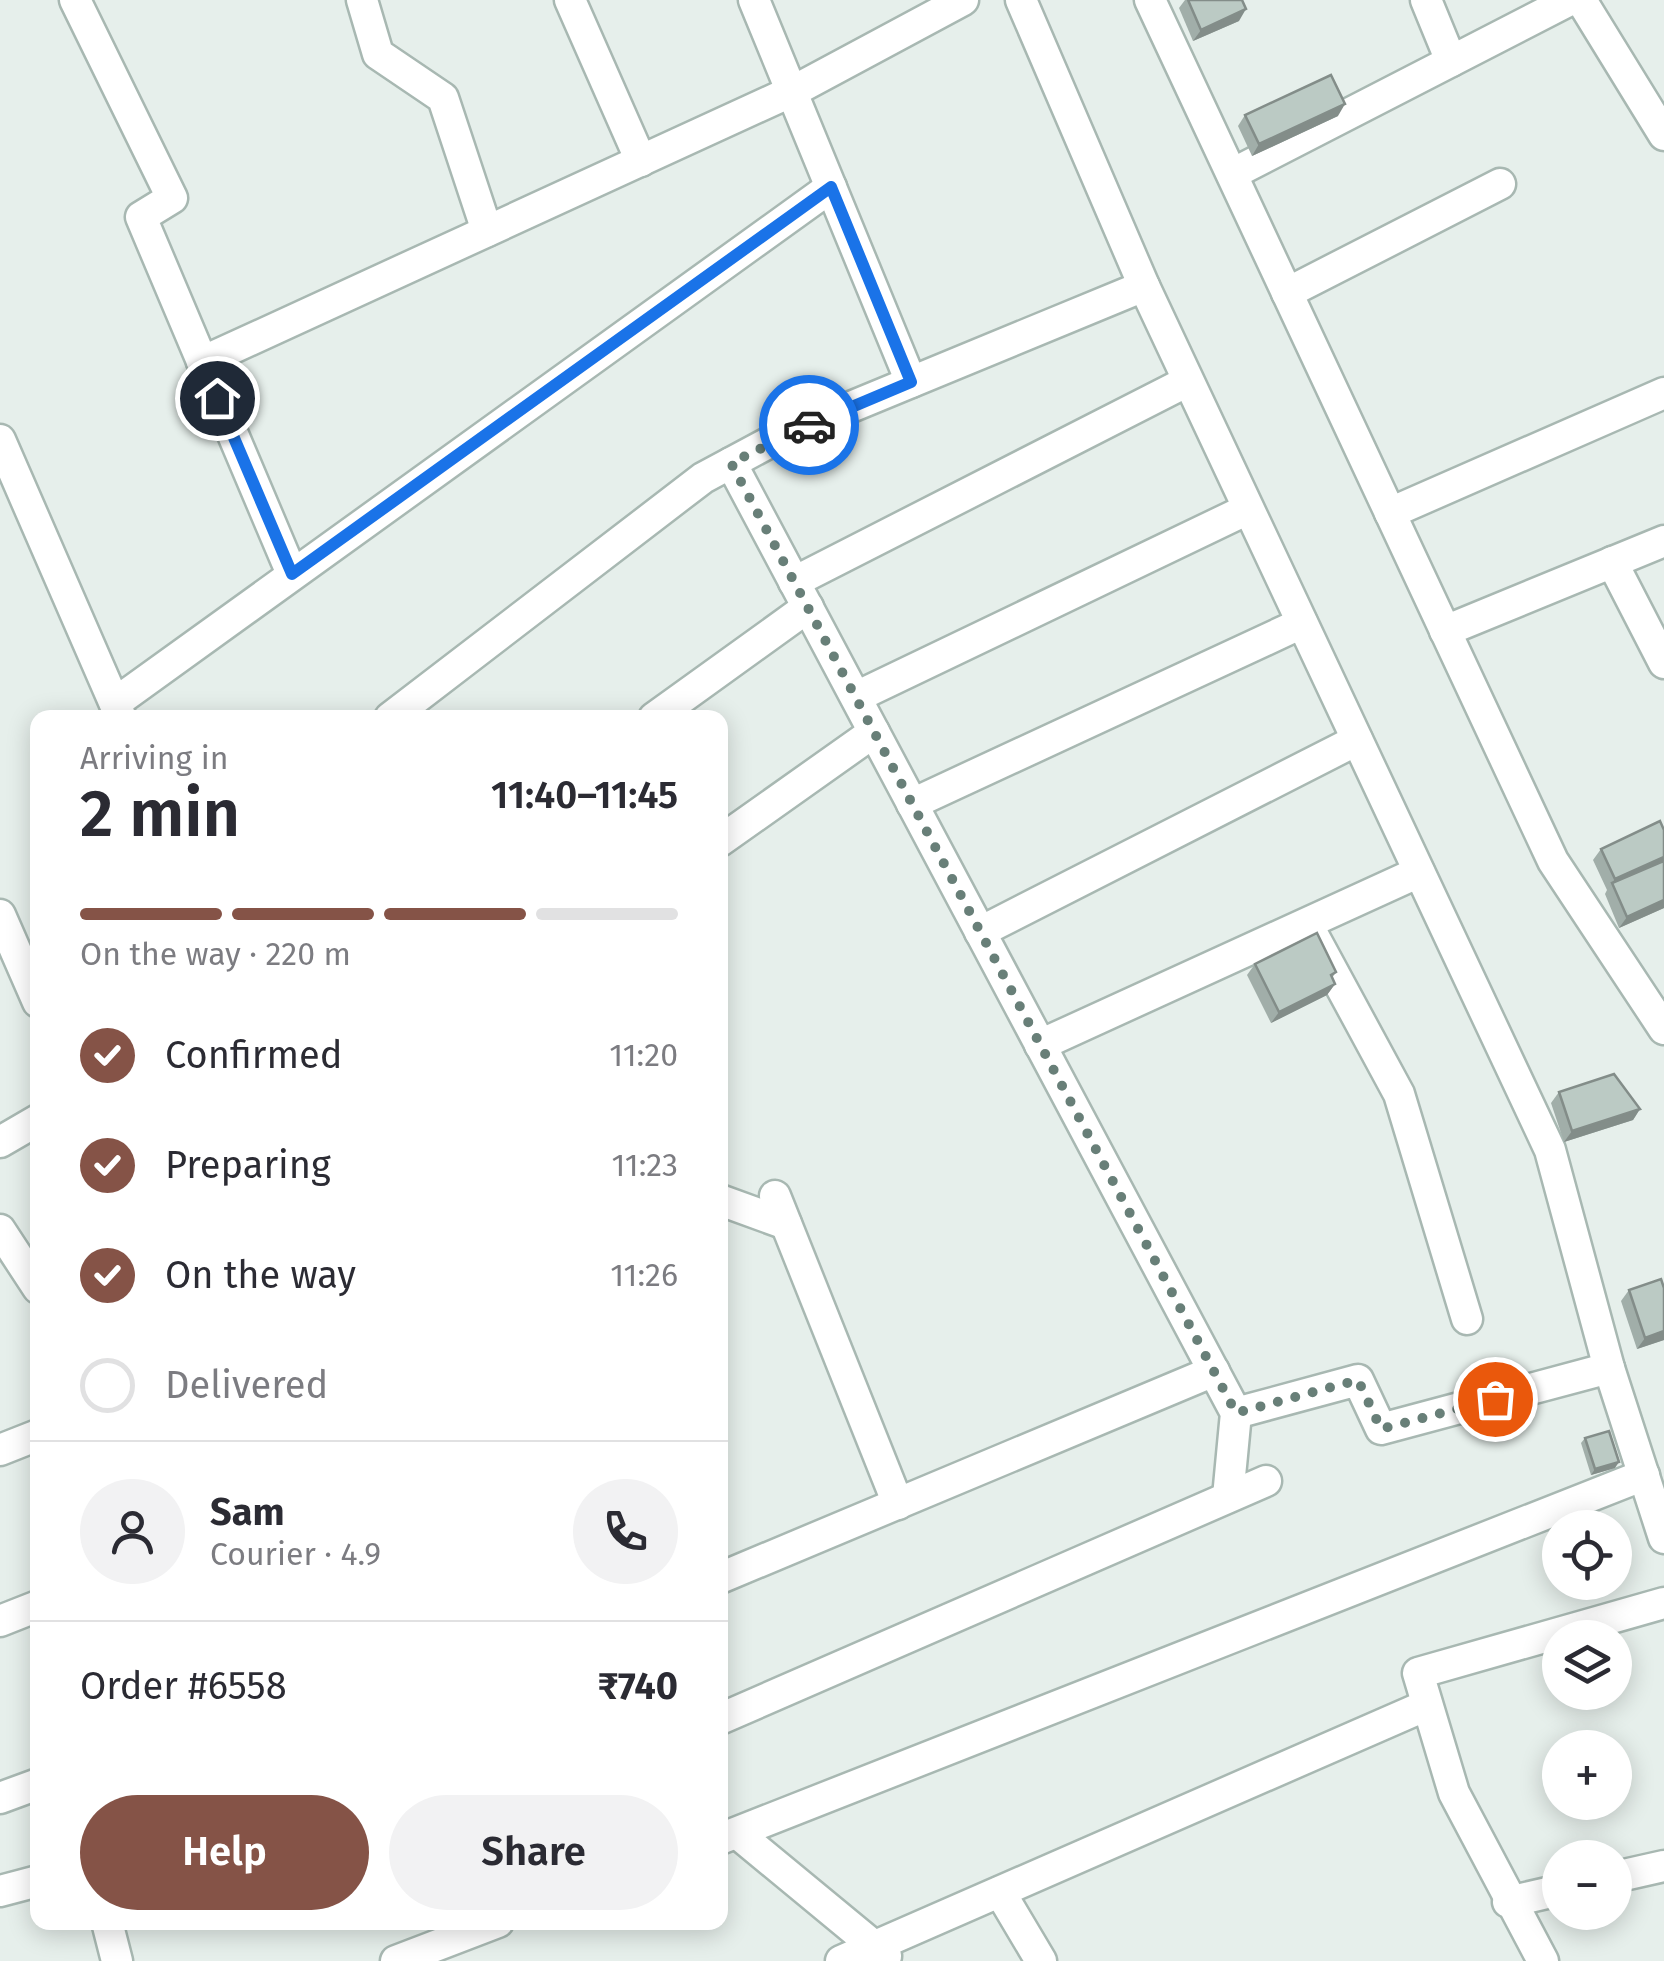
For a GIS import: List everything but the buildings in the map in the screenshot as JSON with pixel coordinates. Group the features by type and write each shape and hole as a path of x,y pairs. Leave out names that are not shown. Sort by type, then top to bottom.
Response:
{"street":[{"path":"75,0 172,198 141,217 292,574"},
{"path":"362,0 378,54 443,98 488,231"},
{"path":"570,0 642,161"},
{"path":"754,0 911,382"},
{"path":"202,362 792,91 963,0"},
{"path":"1021,0 1144,286 1550,1150 1609,1368 1664,1538"},
{"path":"1150,0 1552,861 1664,1030"},
{"path":"1426,0 1450,62"},
{"path":"1232,174 1570,0"},
{"path":"1581,0 1664,136"},
{"path":"1287,293 1500,184"},
{"path":"0,440 118,710 292,574 831,187"},
{"path":"400,710 703,478 784,435 1144,286"},
{"path":"663,710 801,594 1188,380"},
{"path":"1390,514 1664,393"},
{"path":"731,463 1236,1413 1228,1498"},
{"path":"856,698 1248,509"},
{"path":"1445,631 1664,541"},
{"path":"1612,562 1664,663"},
{"path":"912,804 1302,624"},
{"path":"728,835 874,732"},
{"path":"980,932 1357,740"},
{"path":"1040,1045 1419,872"},
{"path":"0,915 30,984"},
{"path":"1306,924 1399,1094 1467,1319"},
{"path":"0,1142 30,1125"},
{"path":"728,1201 780,1210 898,1504"},
{"path":"0,1230 30,1276"},
{"path":"1236,1413 1358,1380 1381,1429 1609,1368"},
{"path":"728,1575 1214,1371"},
{"path":"0,1450 30,1438"},
{"path":"728,1836 1644,1475"},
{"path":"728,1716 1266,1481"},
{"path":"1542,1961 1454,1793 1418,1673 1664,1603"},
{"path":"0,1621 30,1609"},
{"path":"841,1961 884,1954 1000,1892 1427,1705"},
{"path":"0,1798 30,1787"},
{"path":"728,1836 884,1954"},
{"path":"1632,1873 1664,1866"},
{"path":"0,1891 30,1883"},
{"path":"1000,1892 1042,1961"},
{"path":"1508,1902 1542,1894"},
{"path":"109,1930 118,1961"},
{"path":"396,1961 477,1930"}],"way so far":[{"path":"809,425 731,463 1236,1413 1358,1380 1381,1429 1495,1399"}],"route":[{"path":"217,398 292,574 831,187 911,382 809,425"}]}
